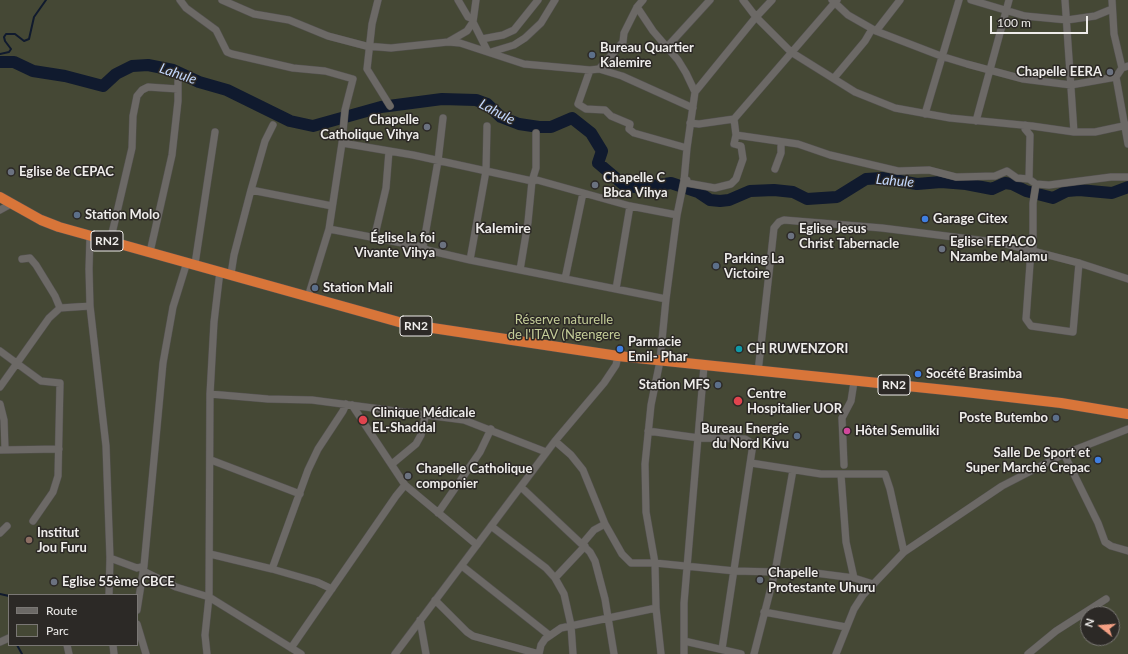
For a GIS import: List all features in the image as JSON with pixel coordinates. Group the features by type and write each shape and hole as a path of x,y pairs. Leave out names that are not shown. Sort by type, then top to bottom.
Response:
{"highway":[{"name":"RN2","path":"0,197 41,220 90,236 231,274 406,324 618,356 1053,402 1128,414"}],"street":[{"path":"180,0 186,8 216,30 228,52 232,54 292,68 325,71 353,79 345,110 342,143 329,229 308,297"},
{"path":"222,0 254,14 289,20 328,36 370,46 391,48 448,42 460,43 524,64 590,70 599,69 622,76 693,108"},
{"path":"378,0 372,24 368,69 390,106"},
{"path":"458,0 468,17 473,20 488,52"},
{"path":"448,42 467,31 473,20 476,0"},
{"path":"482,40 503,35 514,30 538,0"},
{"path":"488,52 514,45 525,38 541,23 555,0"},
{"path":"667,47 710,0"},
{"path":"743,0 756,17 791,52 814,68 834,78 855,92 895,108 976,121 1025,125 1074,132 1095,132 1126,125"},
{"path":"661,654 656,608 655,563 646,512 645,464 648,431 660,361 666,299 677,215 684,180 690,122 695,92 756,17 772,0"},
{"path":"834,78 900,0"},
{"path":"925,114 941,56 959,0"},
{"path":"971,0 1025,16 1068,20 1095,16 1119,0"},
{"path":"976,121 1009,0"},
{"path":"1065,0 1068,20 1074,132"},
{"path":"690,122 699,124 734,119 835,1 848,15 874,30 941,56 1023,79 1071,85 1116,77 1125,67 1114,34 1112,4"},
{"path":"639,3 653,31 686,73 695,92"},
{"path":"599,69 622,42 624,33 639,3"},
{"path":"590,70 578,104 586,109 605,110 611,116 630,124 629,129 634,133 687,148"},
{"path":"1116,77 1126,125 1128,144"},
{"path":"150,252 172,155 178,81"},
{"path":"110,242 132,148 133,116 137,96 142,90 148,87 178,89"},
{"path":"423,247 438,161 443,118"},
{"path":"684,180 687,180 688,183 704,188 715,188 731,184 736,179 743,160 741,146 734,144 736,135 734,119"},
{"path":"231,274 234,255 251,190 265,141 273,125"},
{"path":"1025,125 1025,129 1030,135 1030,179"},
{"path":"470,260 486,171 487,126"},
{"path":"215,132 191,263 173,307 162,369 143,571 176,587 210,597 301,654"},
{"path":"520,270 528,222 532,181 536,168 536,133"},
{"path":"736,135 798,144 830,155 898,171 928,170 956,177 995,176 1007,171 1017,178 1030,179 1036,184 1049,185 1112,177 1128,177"},
{"path":"775,169 781,153 781,142"},
{"path":"342,143 389,151 532,181 537,180 630,206 677,215"},
{"path":"374,239 386,188 389,151"},
{"path":"1036,184 1026,319 1031,326 1073,332 1078,263"},
{"path":"251,190 332,206"},
{"path":"565,279 584,193"},
{"path":"0,210 11,204"},
{"path":"616,289 630,206"},
{"path":"758,372 774,228 778,222 784,220 882,228 922,234 961,237 1032,250 1128,277"},
{"path":"329,229 374,239 423,247 427,250 470,260 666,299"},
{"path":"90,236 90,306 106,446 110,558 109,594"},
{"path":"22,259 30,258 36,265 60,308"},
{"path":"208,654 205,635 210,597 210,394 214,322 220,271"},
{"path":"0,387 49,318 60,308 90,306"},
{"path":"0,351 41,381 60,383 59,468 56,485 33,521"},
{"path":"395,654 546,452 604,383 616,365 618,356"},
{"path":"684,654 684,603 704,366"},
{"path":"844,465 842,418 850,401 854,382"},
{"path":"210,394 268,399 312,400 426,413 464,420 546,452"},
{"path":"0,404 4,420 3,450 59,449"},
{"path":"349,404 392,464 405,486 477,545"},
{"path":"272,569 318,449 349,404"},
{"path":"392,464 416,444 421,436 426,413"},
{"path":"438,513 480,452 491,430"},
{"path":"836,654 854,609 873,584 904,552 1002,486 1064,454 1127,430"},
{"path":"648,431 698,438 749,440 753,444 722,649"},
{"path":"555,441 571,455 583,470 605,524 622,554 631,563 655,563 735,571 815,573 854,578 873,584"},
{"path":"1064,454 1098,523 1105,542 1110,546 1128,551"},
{"path":"211,460 300,494"},
{"path":"751,463 793,470 841,475 885,474 890,489 904,552"},
{"path":"754,654 775,572 793,470"},
{"path":"841,475 846,536 854,578"},
{"path":"291,648 396,496 405,486"},
{"path":"520,487 584,545 595,561 609,618 614,654"},
{"path":"555,578 584,545 594,530 605,524"},
{"path":"0,533 7,526"},
{"path":"491,526 546,568 555,578 564,594 571,625 573,654"},
{"path":"210,554 272,569 317,582 332,589"},
{"path":"110,558 137,568 144,566"},
{"path":"138,604 144,566"},
{"path":"462,566 549,635"},
{"path":"1028,654 1056,631 1106,599"},
{"path":"435,600 467,632 473,636 539,654 541,645 549,635 561,628 656,608"},
{"path":"764,612 846,628"},
{"path":"420,620 426,654"},
{"path":"138,627 146,654"},
{"path":"684,641 741,654"}],"green space":[{"name":"Réserve naturelle de l'ITAV (Ngengere","path":"0,0 1128,0 1128,654 0,654"}],"waterway":[{"path":"0,54 9,52 11,49 5,41 4,37 6,34 15,34 24,41 29,39 34,17 46,0"},
{"name":"Lahule","path":"0,62 14,62 33,71 65,76 103,86 116,74 132,66 148,65 173,70 199,82 227,90 290,121 313,126 381,107 442,99 476,100 487,104 501,117 519,124 539,127 551,127 572,118 591,133 602,151 598,163 624,185 641,188 671,183 698,192 710,200 729,200 750,191 774,190 793,192 807,199 837,197 866,179 882,178 917,184 941,182 966,184 992,189 1005,183 1012,184 1026,191 1053,198 1067,191 1079,190 1112,193 1128,187"},
{"path":"0,594 8,596"},
{"path":"18,646 22,654"}],"place":[{"name":"Bureau Quartier Kalemire","path":"592,55"},
{"name":"Chapelle EERA","path":"1110,72"},
{"name":"Chapelle Catholique Vihya","path":"427,127"},
{"name":"Eglise 8e CEPAC","path":"11,172"},
{"name":"Chapelle C Bbca Vihya","path":"595,185"},
{"name":"Station Molo","path":"77,215"},
{"name":"Garage Citex","path":"925,219"},
{"name":"Eglise Jesus Christ Tabernacle","path":"791,236"},
{"name":"Église la foi Vivante Vihya","path":"443,245"},
{"name":"Eglise FEPACO Nzambe Malamu","path":"942,249"},
{"name":"Parking La Victoire","path":"716,266"},
{"name":"Station Mali","path":"315,288"},
{"name":"Parmacie Emil- Phar","path":"620,349"},
{"name":"CH RUWENZORI","path":"739,349"},
{"name":"Socété Brasimba","path":"918,374"},
{"name":"Station MFS","path":"718,385"},
{"name":"Centre Hospitalier UOR","path":"738,401"},
{"name":"Poste Butembo","path":"1056,418"},
{"name":"Clinique Médicale EL-Shaddal","path":"363,420"},
{"name":"Hôtel Semuliki","path":"847,431"},
{"name":"Bureau Energie du Nord Kivu","path":"797,436"},
{"name":"Salle De Sport et Super Marché Crepac","path":"1098,460"},
{"name":"Chapelle Catholique componier","path":"408,476"},
{"name":"Institut Jou Furu","path":"29,540"},
{"name":"Chapelle Protestante Uhuru","path":"760,580"},
{"name":"Eglise 55ème CBCE","path":"54,582"}],"district":[{"name":"Kalemire","path":"503,228"}]}
